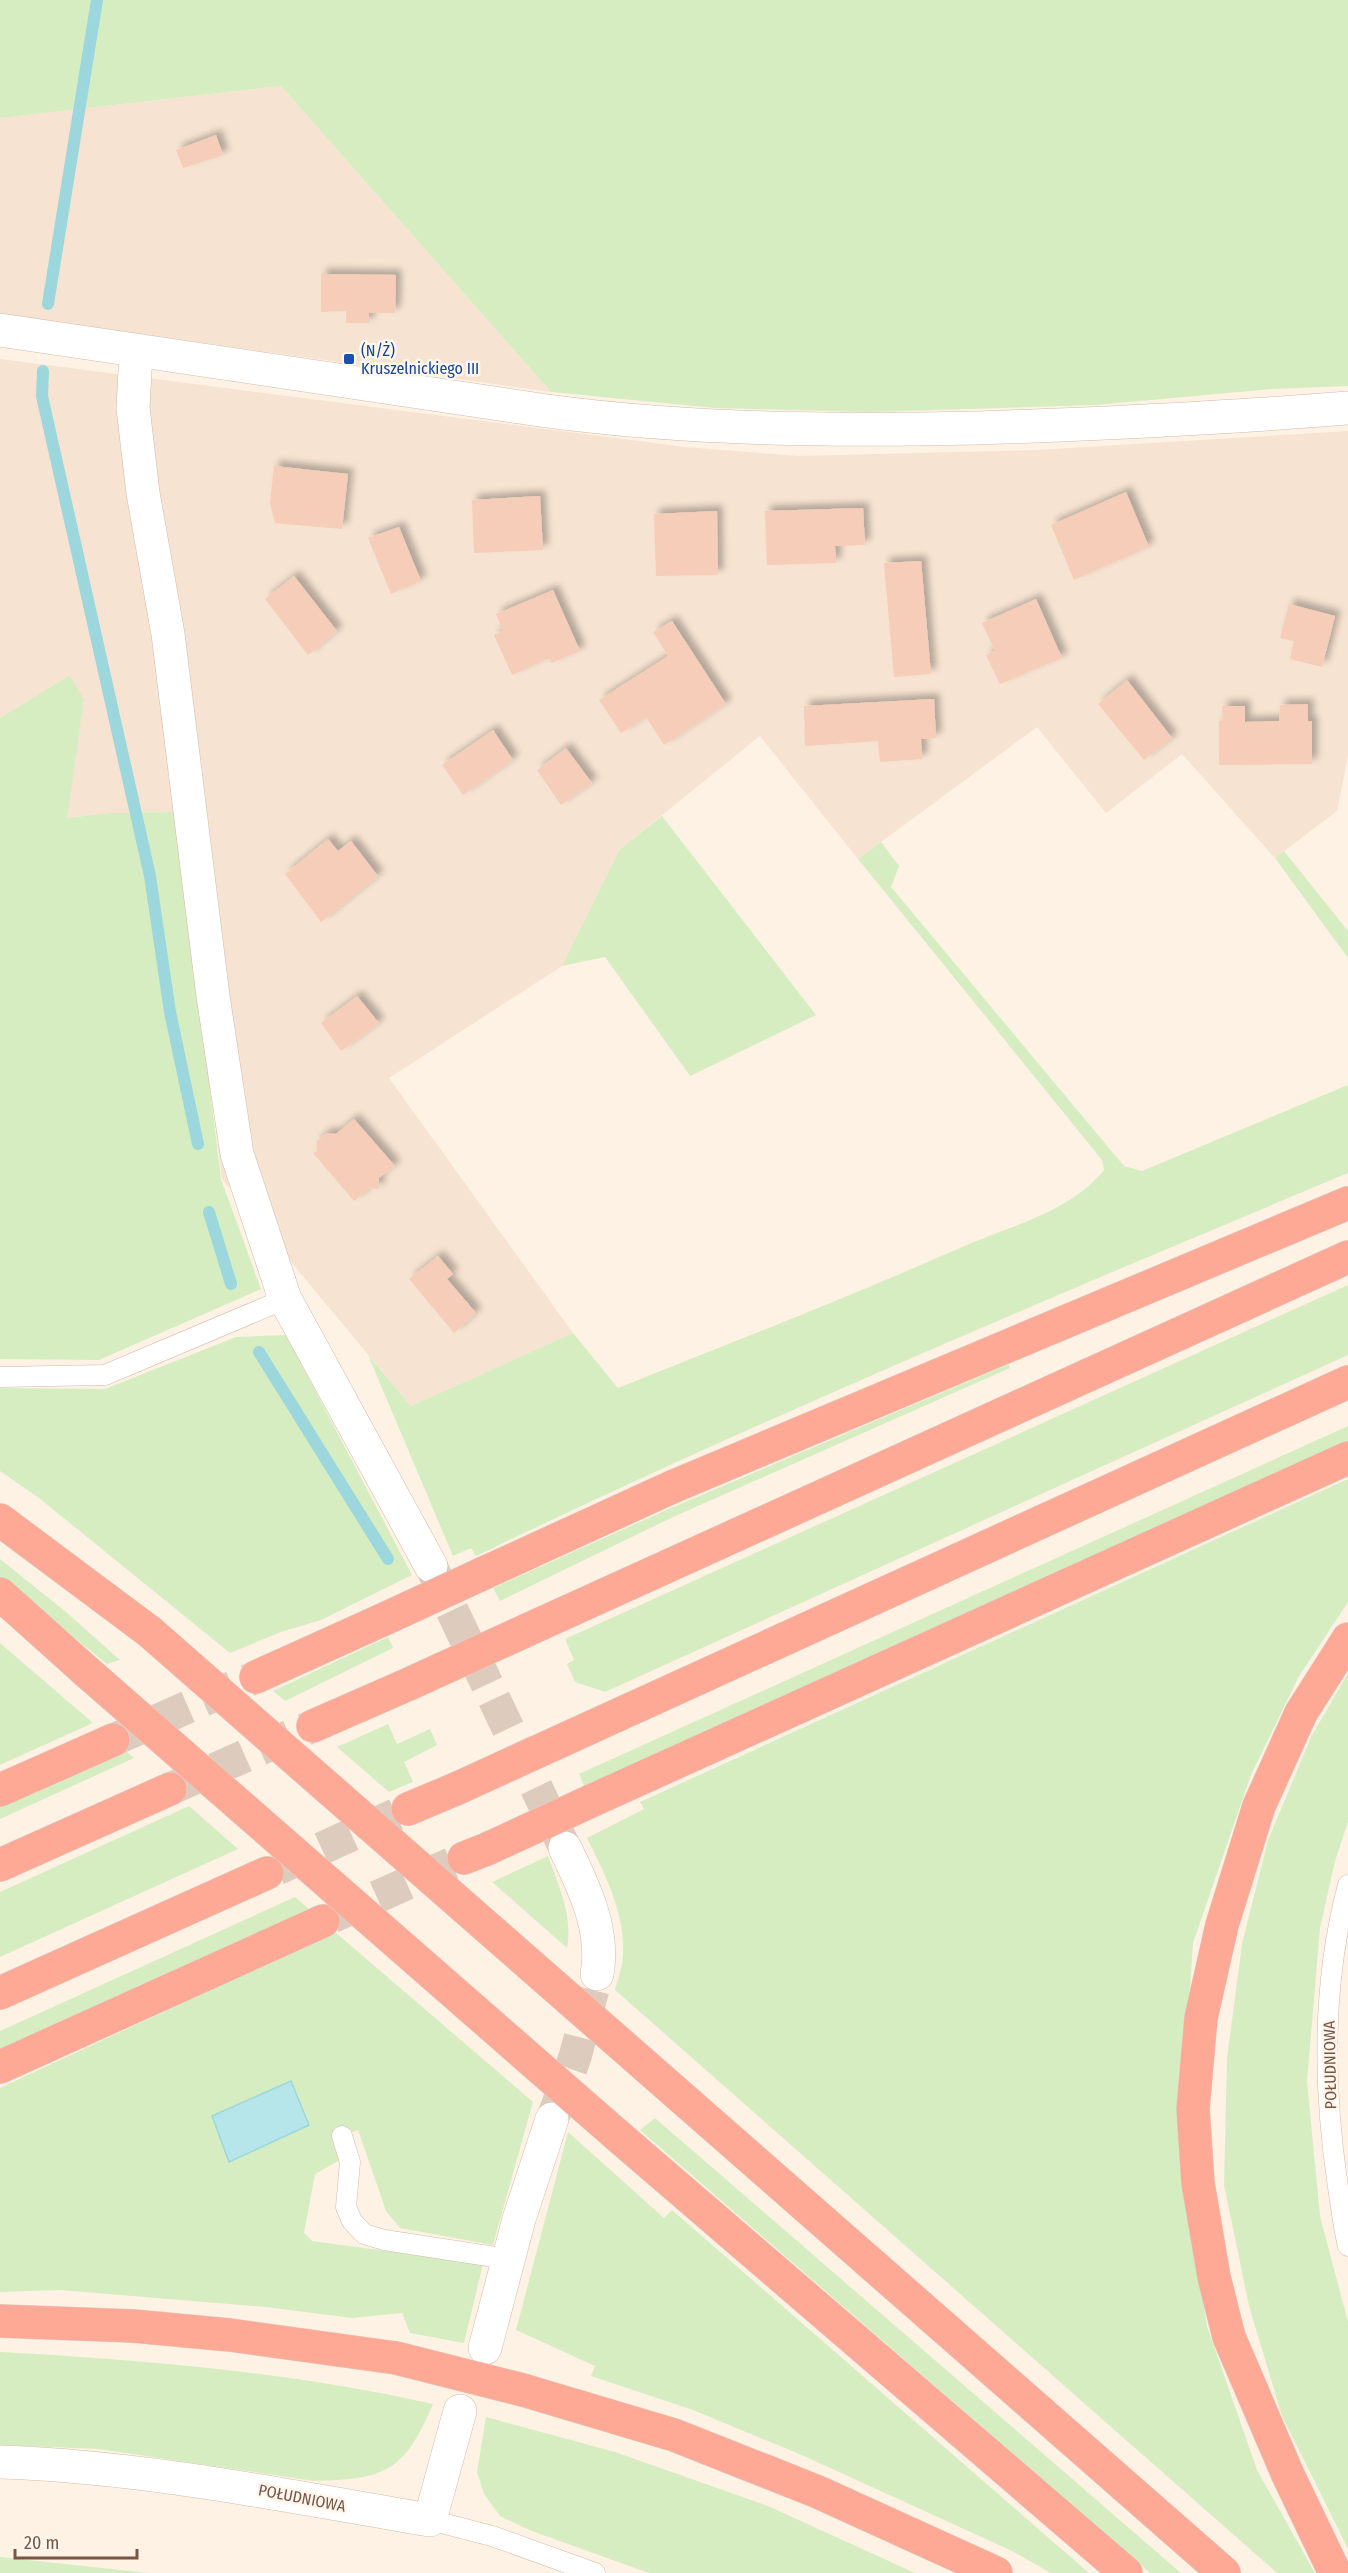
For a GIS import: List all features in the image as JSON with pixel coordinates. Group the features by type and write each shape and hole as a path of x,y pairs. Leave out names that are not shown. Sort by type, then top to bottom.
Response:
{"highway":[{"path":"256,1677 672,1487 1348,1203"},
{"path":"313,1726 1348,1257"},
{"path":"408,1809 1348,1382"},
{"path":"476,1854 1348,1458"},
{"path":"0,1520 150,1632 1224,2573"},
{"path":"0,1594 618,2136 1126,2573"},
{"path":"1335,2573 1293,2485 1229,2337 1214,2277 1198,2183 1193,2109 1201,2018 1222,1925 1260,1806 1300,1713 1348,1640"},
{"path":"0,1790 112,1740"},
{"path":"0,1865 170,1789"},
{"path":"0,1993 267,1873"},
{"path":"0,2067 322,1921"},
{"path":"0,2321 133,2326 230,2336 396,2358 523,2390 674,2435 818,2492 996,2573"}],"street":[{"path":"0,330 136,352 609,419 753,429 852,431 1097,424 1348,408"},
{"path":"136,352 133,408 141,472 168,634 213,996 237,1154 285,1299 431,1566"},
{"path":"565,1848 585,1892 596,1926 600,1959 597,1974"},
{"path":"485,2348 508,2259 552,2119"},
{"path":"430,2520 460,2411"},
{"name":"POŁUDNIOWA","path":"0,2463 115,2470 207,2480 430,2520"}],"lane":[{"path":"0,1377 105,1375 285,1299"},
{"name":"POŁUDNIOWA","path":"1348,1884 1335,1948 1327,2074 1334,2159 1348,2246"},
{"path":"342,2136 350,2162 346,2207 352,2221 364,2234 384,2240 508,2259"},
{"name":"POŁUDNIOWA","path":"430,2520 492,2536 596,2573"}],"shaded area":[{"path":"281,86 551,392 0,314 0,118"},
{"path":"0,359 685,447 798,456 1036,450 1348,431 1348,756 1337,811 1275,858 1182,754 1106,813 1037,727 858,859 760,736 620,849 562,966 389,1078 573,1333 411,1406 222,1179 176,812 109,813 66,818 84,701 70,675 0,718"}],"green space":[{"path":"0,0 1348,0 1348,386 1272,389 1096,405 870,412 715,408 551,392 281,86 0,118"},
{"path":"70,675 84,700 67,818 109,813 176,812 221,1179 261,1289 99,1360 0,1359 0,718"},
{"path":"662,816 816,1015 690,1076 605,957 562,966 620,849"},
{"path":"881,842 899,866 891,887 1124,1166 1142,1171 1348,1085 1348,1173 800,1407 476,1556 471,1548 453,1556 368,1355 411,1406 573,1333 618,1388 839,1300 1042,1215 1076,1196 1104,1170 1102,1160 858,859"},
{"path":"1284,851 1348,931 1348,958 1275,858"},
{"path":"1348,1285 1348,1355 605,1692 575,1682 567,1664 574,1660 565,1639"},
{"path":"286,1335 412,1575 321,1620 281,1632 230,1653 39,1498 0,1471 0,1388 105,1389 236,1337"},
{"path":"1009,1364 1010,1368 673,1517 500,1601 493,1588 671,1508"},
{"path":"1348,1426 1348,1443 585,1788 579,1774"},
{"path":"1348,1479 1348,1602 1298,1678 1251,1775 1193,1943 1184,2074 1186,2196 1207,2326 1257,2470 1315,2573 1277,2573 615,1990 623,1958 621,1923 612,1893 587,1838 644,1809 640,1802"},
{"path":"0,1559 66,1612 120,1660 107,1664 0,1577"},
{"path":"388,1637 393,1648 285,1701 273,1691"},
{"path":"0,1643 93,1723 0,1765"},
{"path":"1348,1673 1348,1822 1335,1861 1320,1928 1307,2081 1320,2216 1348,2322 1348,2549 1282,2416 1249,2306 1224,2185 1227,2058 1242,1944 1268,1840 1311,1737"},
{"path":"388,1724 397,1744 430,1729 437,1745 404,1762 413,1782 389,1792 337,1747"},
{"path":"122,1748 134,1758 0,1819 0,1803"},
{"path":"189,1806 238,1849 0,1957 0,1892"},
{"path":"548,1856 567,1913 567,1948 492,1882"},
{"path":"295,1897 309,1909 0,2049 0,2031"},
{"path":"335,1932 533,2102 493,2245 400,2228 386,2211 358,2130 342,2136 340,2160 315,2174 304,2233 312,2241 483,2264 464,2343 410,2333 402,2313 352,2318 266,2307 60,2290 0,2292 0,2088"},
{"path":"655,2118 1181,2573 1150,2573 640,2130"},
{"path":"568,2132 664,2218 672,2210 1089,2573 1051,2573 1012,2551 804,2456 693,2410 591,2376 595,2366 516,2330"},
{"path":"0,2352 218,2369 326,2384 433,2404 423,2427 402,2458 376,2474 339,2480 314,2481 99,2449 0,2445"},
{"path":"486,2417 615,2452 768,2506 915,2573 649,2573 529,2530 500,2516 484,2494 477,2472"},
{"path":"0,2557 149,2573 0,2573"}],"water":[{"path":"291,2081 309,2125 229,2162 212,2116"}],"building":[{"path":"216,135 223,155 183,168 176,150"},
{"path":"321,274 396,275 395,313 369,313 369,323 346,323 346,311 321,312"},
{"path":"274,466 348,474 342,529 275,523 270,503"},
{"path":"1126,492 1149,547 1074,580 1051,525"},
{"path":"540,496 543,550 474,553 472,500"},
{"path":"863,508 865,545 835,546 836,563 767,565 765,511"},
{"path":"717,511 718,575 656,576 654,514"},
{"path":"399,527 421,581 391,594 368,538"},
{"path":"921,561 931,674 894,677 884,563"},
{"path":"294,576 337,631 308,655 265,599"},
{"path":"553,590 580,651 551,663 549,658 512,675 494,635 503,631 496,614"},
{"path":"1036,599 1062,658 1000,684 986,655 995,651 982,623"},
{"path":"1289,604 1335,616 1322,667 1290,659 1294,641 1280,638"},
{"path":"672,621 726,704 664,745 646,717 621,733 599,700 668,656 653,632"},
{"path":"1127,680 1172,738 1144,760 1098,704"},
{"path":"934,699 936,738 921,739 922,759 880,762 878,741 805,746 804,706"},
{"path":"1308,704 1308,721 1312,721 1312,764 1219,765 1219,721 1223,721 1222,706 1245,706 1245,722 1279,721 1280,705"},
{"path":"493,730 513,760 463,795 442,765"},
{"path":"566,748 592,783 561,805 537,770"},
{"path":"328,839 338,851 351,841 378,876 321,922 285,874"},
{"path":"357,996 379,1023 341,1051 321,1023"},
{"path":"354,1119 395,1166 379,1178 379,1189 369,1188 354,1201 313,1153 317,1151 317,1141 327,1133 336,1134"},
{"path":"438,1256 453,1274 447,1279 476,1313 454,1333 409,1279"}],"waterway":[{"path":"48,304 97,0"},
{"path":"43,371 42,396 150,876 170,1012 198,1144"},
{"path":"209,1212 231,1284"},
{"path":"259,1352 388,1559"}],"tunnel":[{"path":"431,1566 563,1844"},
{"path":"113,1740 256,1677"},
{"path":"170,1789 313,1726"},
{"path":"277,1869 408,1809"},
{"path":"332,1917 464,1858"},
{"path":"554,2115 575,2057 597,1974"}],"place":[{"name":"(N/Ż) Kruszelnickiego III","path":"349,359"}]}
